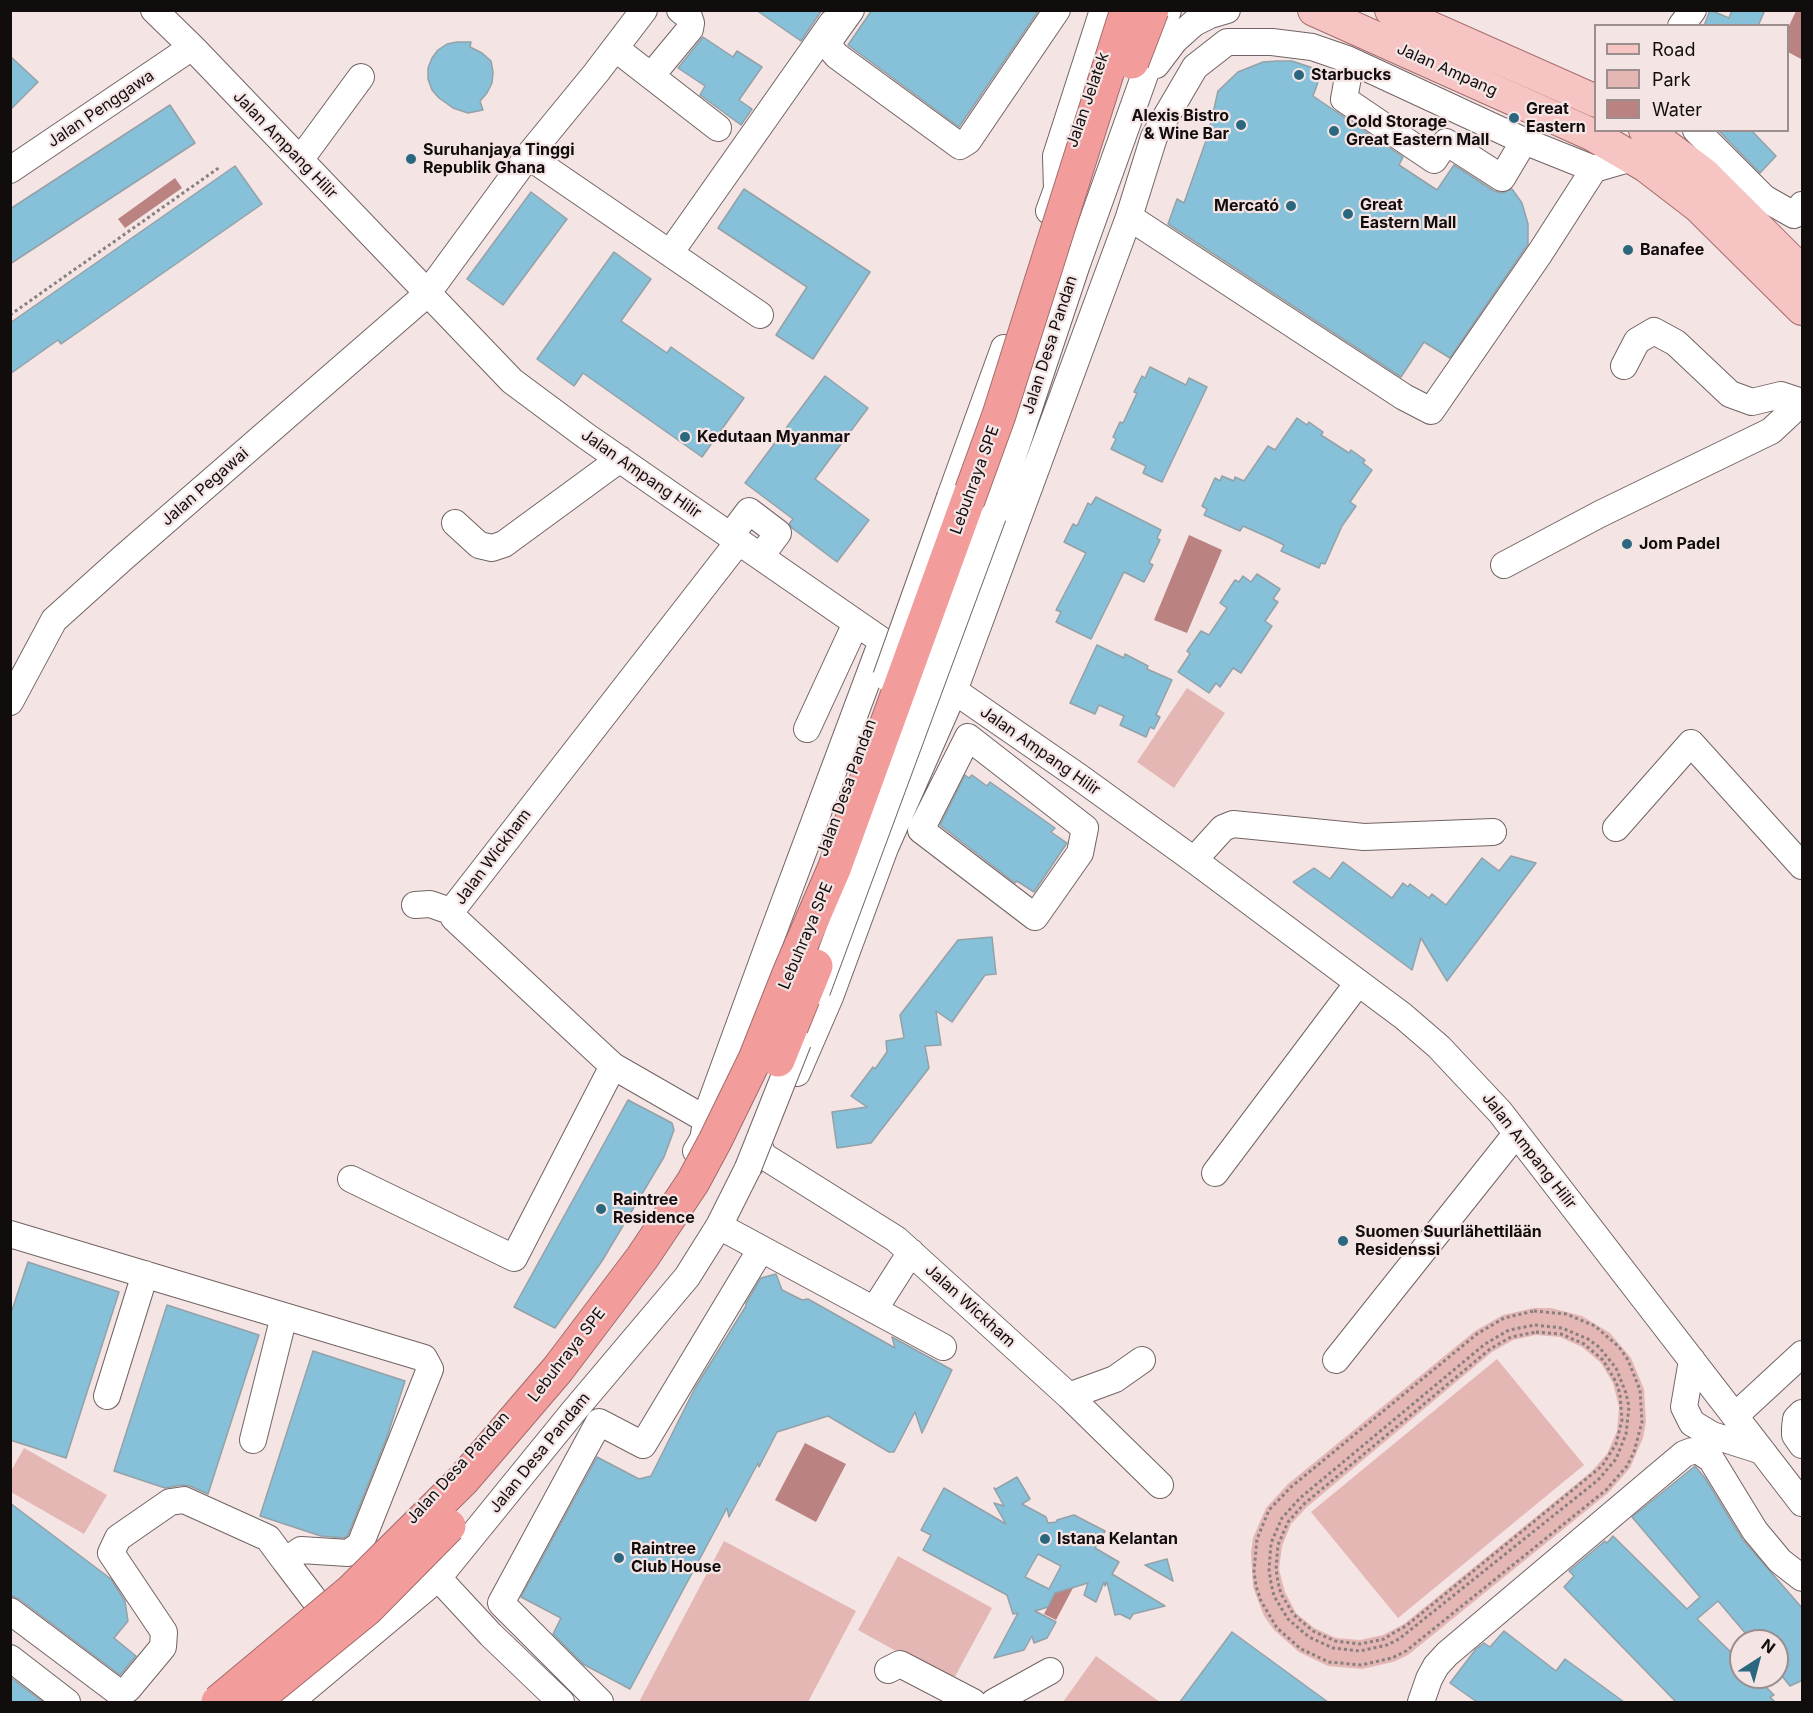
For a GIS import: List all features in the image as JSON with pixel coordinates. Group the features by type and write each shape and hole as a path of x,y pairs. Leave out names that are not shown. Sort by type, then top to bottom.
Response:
{"highway":[{"name":"Lebuhraya SPE","path":"218,1702 351,1591 463,1480 558,1369 642,1258 693,1182 755,1059 834,869 999,415 1127,10"},
{"name":"Lebuhraya SPE","path":"253,1702 367,1609 479,1495 574,1384 710,1191 764,1091 797,1016 879,802 1016,421 1130,67 1161,11"}],"main road":[{"name":"Jalan Jelatek","path":"1057,189 1095,82 1117,10"},
{"name":"Jalan Ampang","path":"1314,10 1435,82 1593,135 1638,144 1704,174 1799,260"},
{"name":"Jalan Ampang","path":"1391,10 1594,100"},
{"name":"Jalan Ampang","path":"1638,144 1646,166 1698,206 1803,309"}],"street":[{"name":"Jalan Ampang Hilir","path":"154,10 512,381 541,404 1101,793 1358,982 1439,1047 1500,1112 1803,1503"},
{"name":"Jalan Pegawai","path":"10,702 54,620 123,557 428,294 528,156 644,10"},
{"path":"651,76 690,29 689,17 680,10"},
{"path":"670,253 842,10"},
{"path":"851,10 831,38 830,48 837,56 960,146 968,141 1057,10"},
{"path":"1089,10 1087,35 1090,50"},
{"path":"1057,189 1056,156 1103,10"},
{"path":"1132,109 1159,60 1175,40 1194,23 1227,10"},
{"path":"1682,24 1693,10"},
{"name":"Jalan Desa Pandan","path":"1077,264 1132,109 1161,11"},
{"name":"Jalan Desa Pandan","path":"754,1161 993,516 1161,11"},
{"path":"754,1161 796,1076 830,997 885,848 954,691 1129,217 1154,137 1196,67 1227,42 1272,42 1312,48 1351,61 1435,82 1464,113 1594,170"},
{"name":"Jalan Penggawa","path":"10,170 192,47"},
{"path":"615,48 718,128"},
{"path":"1351,61 1344,99 1434,160 1464,113"},
{"path":"300,160 361,77"},
{"path":"1698,132 1764,198 1794,214 1803,205"},
{"path":"1446,142 1502,178 1524,141"},
{"path":"1129,217 1404,397 1431,411 1594,170 1638,144"},
{"path":"528,156 760,315"},
{"name":"Jalan Desa Pandan","path":"206,1702 320,1607 399,1535 543,1374 623,1271 666,1207 705,1130 716,1122 806,905 999,364 1057,189"},
{"path":"1504,565 1600,514 1770,431 1803,402 1781,395 1752,402 1730,394 1676,343 1654,331 1637,341 1624,366"},
{"path":"455,523 479,545 492,548 504,544 620,459"},
{"name":"Jalan Wickham","path":"705,1130 613,1066 454,918 453,912 456,905 735,538 749,511 784,536 761,556"},
{"path":"807,729 856,623"},
{"path":"705,1130 709,1108 882,641"},
{"path":"1079,823 968,737 921,830 1035,917 1080,853 1079,823 1101,793"},
{"path":"1616,828 1691,743 1803,866"},
{"path":"1194,860 1222,828 1233,824 1364,837 1493,832"},
{"path":"415,905 430,904 453,912"},
{"path":"1215,1173 1358,982"},
{"path":"351,1179 514,1258 613,1066"},
{"path":"1336,1360 1516,1134"},
{"name":"Jalan Wickham","path":"754,1161 896,1239 1069,1396 1160,1485"},
{"name":"Jalan Desa Pandam","path":"290,1702 438,1578 687,1277 719,1226 754,1161"},
{"path":"719,1226 943,1347"},
{"path":"10,1233 424,1358 430,1370 360,1545 348,1553 301,1550 285,1561"},
{"path":"600,1702 501,1603 599,1422 643,1445 761,1249"},
{"path":"874,1310 911,1252"},
{"path":"107,1396 145,1274"},
{"path":"253,1440 284,1316"},
{"path":"1736,1415 1803,1354"},
{"path":"1069,1396 1114,1379 1142,1360"},
{"path":"1692,1360 1684,1407 1692,1423 1712,1435 1762,1450"},
{"path":"1803,1413 1796,1419 1794,1428 1795,1435 1803,1445"},
{"path":"1421,1702 1436,1666 1447,1654 1676,1461 1692,1451 1699,1451 1712,1459 1755,1531 1780,1561 1803,1578"},
{"path":"10,1611 118,1692 128,1689 163,1647 164,1632 111,1553 118,1538 170,1502 184,1500 268,1538 320,1607"},
{"path":"399,1535 491,1635 561,1702"},
{"path":"10,1658 67,1702"},
{"path":"888,1670 900,1664 973,1702"},
{"path":"994,1702 1050,1671"}],"path":[{"path":"10,315 220,167"},
{"path":"1551,1311 1581,1319 1595,1326 1608,1336 1628,1360 1640,1390 1642,1414 1640,1437 1627,1466 1618,1479 1419,1643 1392,1659 1377,1663 1345,1665 1315,1657 1288,1640 1277,1628 1261,1601 1254,1571 1257,1539 1269,1510 1291,1487 1477,1334 1504,1318 1519,1313 1551,1311"},
{"path":"1535,1325 1575,1332 1603,1352 1622,1380 1629,1407 1628,1427 1622,1447 1608,1470 1410,1632 1387,1645 1360,1651 1333,1648 1309,1637 1288,1619 1281,1608 1274,1596 1269,1570 1271,1543 1282,1518 1300,1498 1485,1344 1509,1330 1535,1325"},
{"path":"1536,1332 1561,1334 1573,1338 1603,1360 1616,1382 1620,1394 1622,1420 1616,1444 1602,1466 1406,1626 1384,1639 1360,1644 1335,1641 1312,1631 1294,1615 1281,1594 1276,1569 1278,1545 1288,1522 1305,1504 1490,1350 1511,1337 1536,1332"}],"green space":[{"path":"1187,688 1225,713 1174,788 1137,762"},
{"path":"1534,1308 1551,1308 1582,1316 1610,1333 1631,1358 1644,1389 1646,1422 1643,1438 1630,1468 1608,1493 1408,1655 1393,1662 1362,1669 1328,1666 1299,1652 1274,1630 1264,1616 1253,1587 1251,1553 1253,1538 1266,1508 1288,1484 1475,1331 1503,1315","holes":["1536,1335 1560,1337 1582,1347 1601,1363 1613,1383 1619,1407 1617,1431 1607,1454 1591,1472 1404,1624 1383,1635 1360,1640 1336,1638 1314,1628 1296,1613 1285,1592 1279,1569 1282,1546 1291,1524 1307,1507 1492,1352 1513,1340"]},
{"path":"1497,1359 1584,1465 1398,1618 1311,1512"},
{"path":"24,1448 107,1495 84,1534 11,1492 11,1471"},
{"path":"724,1541 856,1611 808,1702 639,1702"},
{"path":"898,1556 992,1608 952,1682 858,1630"},
{"path":"1096,1656 1132,1682 1160,1702 1063,1702"}],"water":[{"path":"1796,11 1802,11 1801,59 1789,53 1789,26"},
{"path":"175,178 182,188 125,228 118,219"},
{"path":"1189,535 1222,550 1187,633 1154,620"},
{"path":"805,1443 846,1464 816,1522 775,1500"},
{"path":"1062,1579 1074,1586 1056,1620 1044,1614"}],"building":[{"path":"756,10 822,10 801,41"},
{"path":"872,10 1039,10 959,127 848,45"},
{"path":"1710,10 1729,18 1732,10 1765,10 1759,24 1705,24"},
{"path":"703,37 733,57 737,51 762,67 739,100 752,109 741,125 700,95 705,86 678,68"},
{"path":"471,42 470,47 491,61 492,83 480,101 483,110 468,113 453,108 432,90 428,79 428,68 432,58 447,44"},
{"path":"10,56 38,82 10,110"},
{"name":"Great Eastern Mall","path":"1292,61 1322,71 1313,96 1403,157 1399,165 1437,190 1454,165 1494,191 1502,193 1512,189 1522,203 1528,224 1528,244 1450,358 1424,342 1401,377 1168,224 1177,199 1184,203 1208,135 1218,91 1238,72 1263,62"},
{"path":"170,105 195,143 10,264 10,209"},
{"path":"1720,132 1753,132 1776,156 1760,173"},
{"path":"235,166 262,204 61,344 58,340 10,374 10,323"},
{"path":"744,189 870,272 813,359 776,335 807,287 718,228"},
{"path":"531,192 567,219 503,305 467,279"},
{"path":"614,252 651,279 621,321 667,353 671,347 744,398 702,457 583,373 574,386 537,359"},
{"path":"1150,367 1186,385 1189,378 1207,387 1162,482 1143,473 1146,466 1111,449 1116,439 1113,437 1120,422 1123,423 1137,393 1134,392 1142,376 1145,378"},
{"path":"825,376 868,408 815,479 869,520 837,562 792,528 789,524 793,519 745,483"},
{"path":"1297,418 1307,425 1309,422 1323,432 1321,435 1349,453 1351,450 1365,460 1363,463 1372,470 1350,502 1356,506 1342,526 1325,564 1321,563 1319,568 1281,551 1284,545 1272,539 1243,526 1240,531 1204,515 1207,509 1202,506 1215,478 1220,481 1222,476 1234,481 1235,477 1244,481 1268,446 1275,450"},
{"path":"1096,497 1161,530 1157,538 1160,540 1149,563 1153,565 1144,582 1124,572 1091,639 1056,622 1061,612 1056,610 1086,553 1064,542 1073,524 1077,526 1088,503 1091,505"},
{"path":"1257,574 1280,589 1273,599 1278,602 1265,621 1272,626 1241,673 1233,668 1220,687 1216,683 1209,693 1178,672 1190,654 1187,651 1201,631 1209,635 1227,608 1220,603 1235,580 1239,582 1243,576 1251,582"},
{"path":"1097,645 1124,658 1125,654 1148,666 1147,669 1172,680 1156,715 1160,717 1154,729 1150,727 1146,737 1120,725 1124,716 1099,705 1095,714 1070,703"},
{"path":"965,775 969,778 972,775 987,786 990,782 1055,828 1051,832 1067,843 1034,892 1017,881 1015,883 940,825"},
{"path":"1511,856 1536,863 1447,981 1421,938 1412,970 1293,882 1314,868 1330,879 1343,862 1392,898 1403,883 1408,887 1410,884 1429,898 1432,894 1446,905 1482,858 1499,871"},
{"path":"992,937 996,974 985,975 952,1022 936,1011 941,1045 925,1046 929,1068 871,1143 837,1148 832,1112 867,1107 851,1096 887,1052 886,1041 904,1038 900,1015 958,940"},
{"name":"Raintree Residence","path":"628,1100 672,1123 674,1130 664,1157 602,1261 555,1328 514,1307"},
{"path":"28,1262 119,1292 66,1458 10,1440 10,1316"},
{"path":"776,1274 782,1290 802,1300 808,1299 895,1348 892,1337 952,1370 922,1433 915,1412 894,1452 889,1452 828,1416 777,1432 729,1517 727,1508 630,1689 583,1664 553,1634 561,1618 521,1597 597,1457 639,1479 651,1476 695,1388 761,1278"},
{"path":"167,1305 259,1335 208,1494 190,1486 165,1488 114,1471"},
{"path":"313,1351 405,1381 387,1437 348,1535 344,1538 321,1536 260,1516"},
{"path":"1695,1466 1705,1478 1743,1540 1803,1609 1803,1680 1789,1685 1789,1629 1742,1629 1718,1601 1697,1619 1729,1650 1729,1689 1768,1689 1774,1695 1770,1697 1775,1702 1676,1702 1564,1587 1574,1576 1569,1571 1613,1536 1687,1609 1700,1597 1632,1517"},
{"path":"1017,1477 1030,1499 1022,1504 1046,1517 1048,1523 1074,1515 1105,1531 1095,1548 1119,1562 1112,1574 1165,1606 1133,1614 1130,1619 1120,1614 1115,1615 1107,1582 1105,1586 1104,1582 1096,1602 1084,1595 1088,1583 1055,1593 1048,1607 1035,1611 1056,1622 1047,1638 1034,1643 1032,1636 1024,1650 994,1658 1018,1613 1013,1614 1007,1595 923,1550 931,1535 921,1530 944,1488 1006,1524 994,1503 1004,1506 994,1488","holes":["1038,1554 1061,1566 1049,1589 1025,1577"]},
{"path":"10,1503 111,1579 125,1601 128,1621 114,1638 136,1656 120,1675 19,1599 10,1595"},
{"path":"1167,1559 1173,1581 1145,1565"},
{"path":"1504,1631 1556,1671 1565,1659 1624,1702 1477,1702 1450,1683 1476,1649 1484,1643 1490,1647"},
{"path":"1232,1632 1310,1689 1328,1702 1180,1702"},
{"path":"10,1677 43,1702 10,1702"}],"place":[{"name":"Starbucks","path":"1299,75"},
{"name":"Great Eastern","path":"1514,118"},
{"name":"Alexis Bistro & Wine Bar","path":"1241,125"},
{"name":"Cold Storage Great Eastern Mall","path":"1334,131"},
{"name":"Suruhanjaya Tinggi Republik Ghana","path":"411,159"},
{"name":"Mercató","path":"1291,206"},
{"name":"Great Eastern Mall","path":"1348,214"},
{"name":"Banafee","path":"1628,250"},
{"name":"Kedutaan Myanmar","path":"685,437"},
{"name":"Jom Padel","path":"1627,544"},
{"name":"Raintree Residence","path":"601,1209"},
{"name":"Suomen Suurlähettilään Residenssi","path":"1343,1241"},
{"name":"Istana Kelantan","path":"1045,1539"},
{"name":"Raintree Club House","path":"619,1558"}]}
